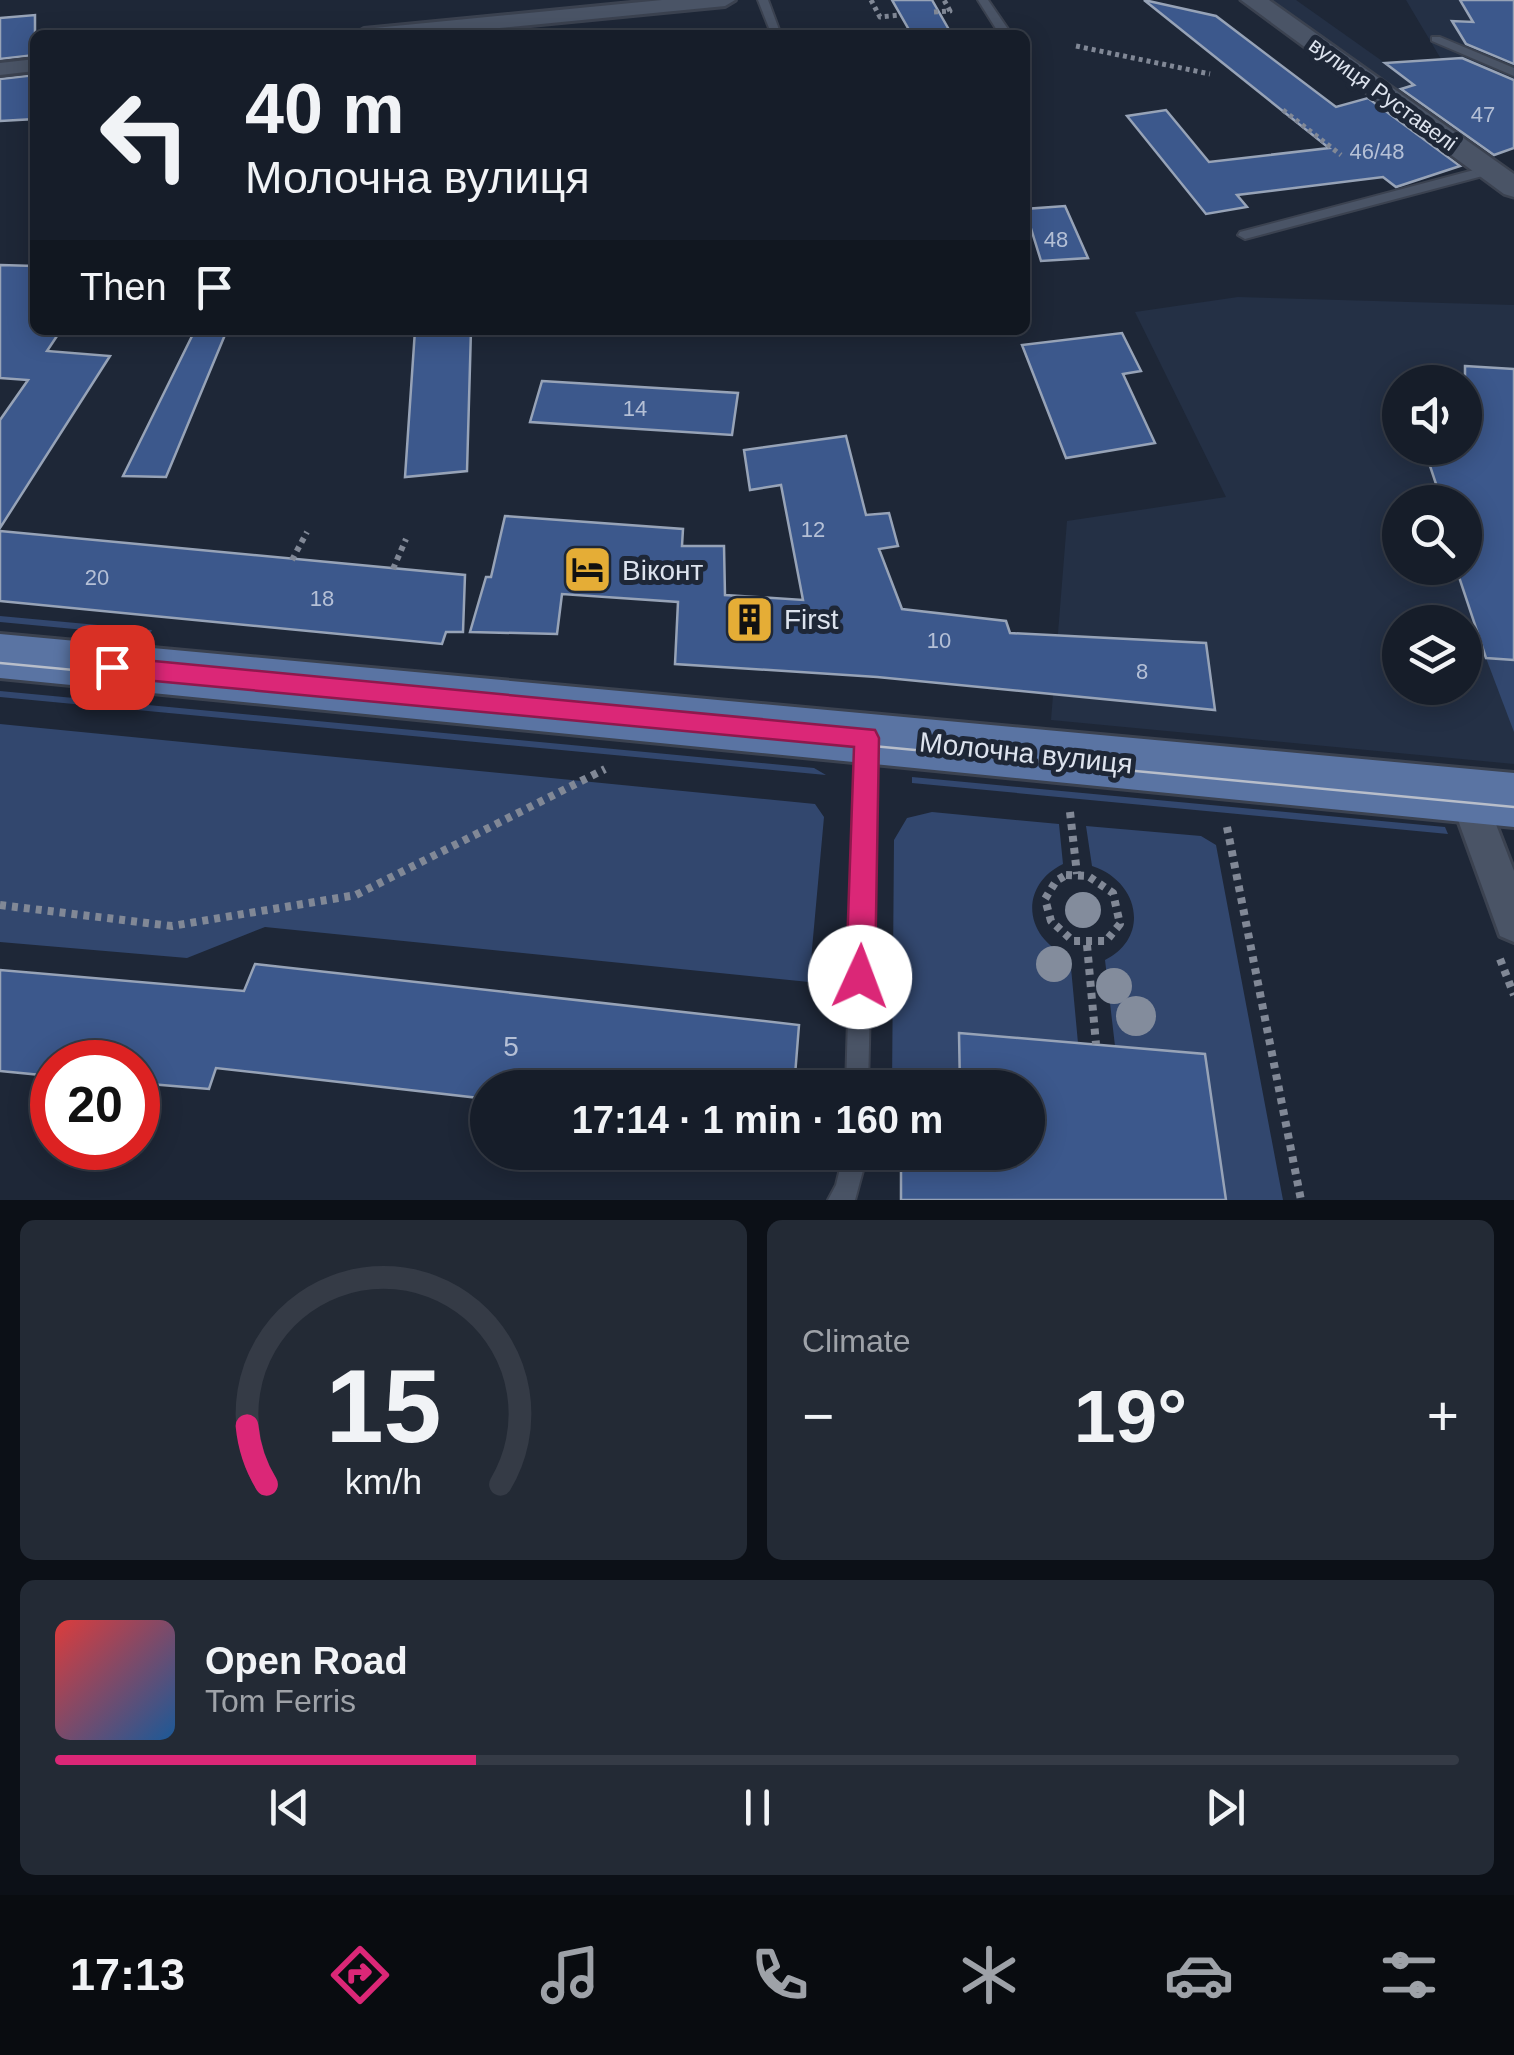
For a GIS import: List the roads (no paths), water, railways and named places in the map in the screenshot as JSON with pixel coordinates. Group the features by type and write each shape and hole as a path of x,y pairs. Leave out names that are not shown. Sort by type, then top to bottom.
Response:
{"main road":[{"name":"Молочна вулиця","path":"0,656 1490,797"}],"street":[{"path":"416,30 725,0"},
{"name":"вулиця Руставелі","path":"1253,0 1514,188"},
{"path":"0,68 30,66"},
{"path":"1490,797 1514,923"}],"lane":[{"path":"763,0 776,30"},
{"path":"983,0 1003,30"},
{"path":"1436,39 1514,72"},
{"path":"1496,73 1514,85"},
{"path":"1245,234 1489,170"},
{"path":"858,1070 867,738"},
{"path":"840,1200 847,1191 852,1170"}],"tram line":[{"path":"0,663 1514,807"}],"place":[{"name":"Віконт","path":"587,570"},
{"name":"First","path":"749,619"}]}
